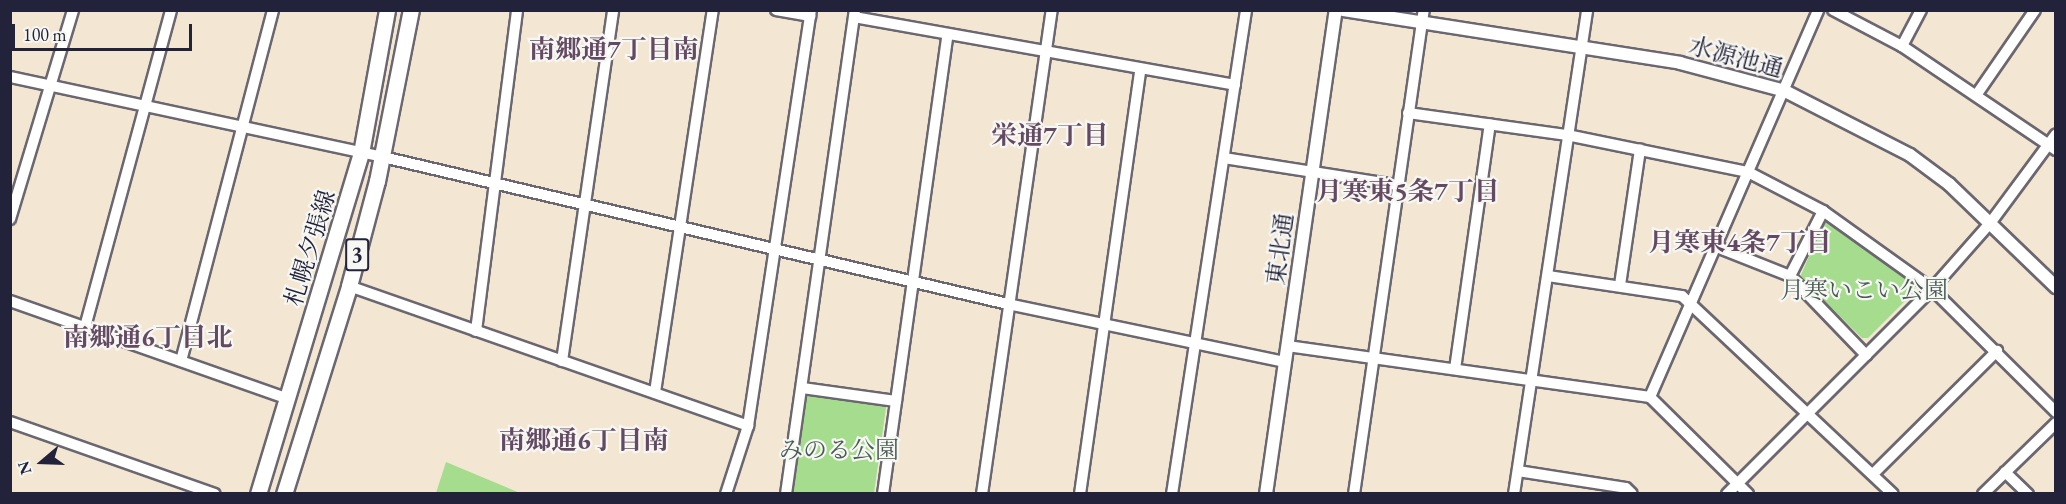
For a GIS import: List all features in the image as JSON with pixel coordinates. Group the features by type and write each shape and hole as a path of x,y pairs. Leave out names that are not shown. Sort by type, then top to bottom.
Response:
{"main road":[{"name":"札幌夕張線","path":"258,494 361,153 387,10"},
{"name":"札幌夕張線","path":"284,494 349,286 383,158 411,10"}],"street":[{"path":"10,219 73,10"},
{"path":"85,327 171,10"},
{"path":"181,361 273,10"},
{"path":"476,331 517,10"},
{"path":"562,361 613,10"},
{"path":"655,392 713,10"},
{"path":"726,494 748,426 811,13 776,10"},
{"path":"982,494 1012,305 1052,10"},
{"path":"1172,494 1246,10"},
{"name":"東北通","path":"1266,494 1336,10"},
{"name":"水源池通","path":"1342,10 1423,16 1582,48 1680,63 1785,91 1901,149 1949,184 1991,222 2055,287"},
{"path":"1514,494 1587,10"},
{"path":"1650,397 1785,91 1818,10"},
{"path":"1727,494 1932,289 1991,222 2053,143 1902,46 1833,10"},
{"path":"1902,46 1920,10"},
{"path":"1977,94 2035,10"},
{"path":"786,494 855,14 946,36 1236,85"},
{"path":"1354,494 1407,113 1423,16"},
{"path":"883,494 946,36"},
{"path":"1080,494 1140,70"},
{"path":"10,77 494,183 1012,305 1284,362"},
{"path":"1407,113 1567,135 1748,172 1824,211 1932,289 1997,351 2055,412"},
{"path":"1455,369 1490,124"},
{"path":"1620,285 1640,149"},
{"path":"1224,158 1312,174 1397,185"},
{"path":"1790,276 1824,211"},
{"path":"1717,247 1790,276 1866,355"},
{"path":"1548,276 1682,296 1893,494"},
{"path":"349,286 748,426"},
{"path":"10,301 286,398"},
{"path":"1287,346 1373,356 1650,397 1748,494"},
{"path":"1873,474 1997,351"},
{"path":"802,388 896,401"},
{"path":"10,422 215,494"},
{"path":"1983,494 2055,423"},
{"path":"1518,471 1626,488 1632,494"},
{"path":"2005,472 2028,494"}],"green space":[{"name":"月寒いこい公園","path":"1829,221 1915,285 1915,291 1868,338 1862,338 1800,277 1824,222"},
{"name":"みのる公園","path":"807,395 886,406 874,494 793,493"},
{"path":"446,462 520,493 436,493"}],"district":[{"name":"南郷通7丁目南","path":"614,50"},
{"name":"栄通7丁目","path":"1050,136"},
{"name":"月寒東5条7丁目","path":"1408,192"},
{"name":"月寒東4条7丁目","path":"1740,243"},
{"name":"南郷通6丁目北","path":"148,338"},
{"name":"南郷通6丁目南","path":"584,441"}]}
